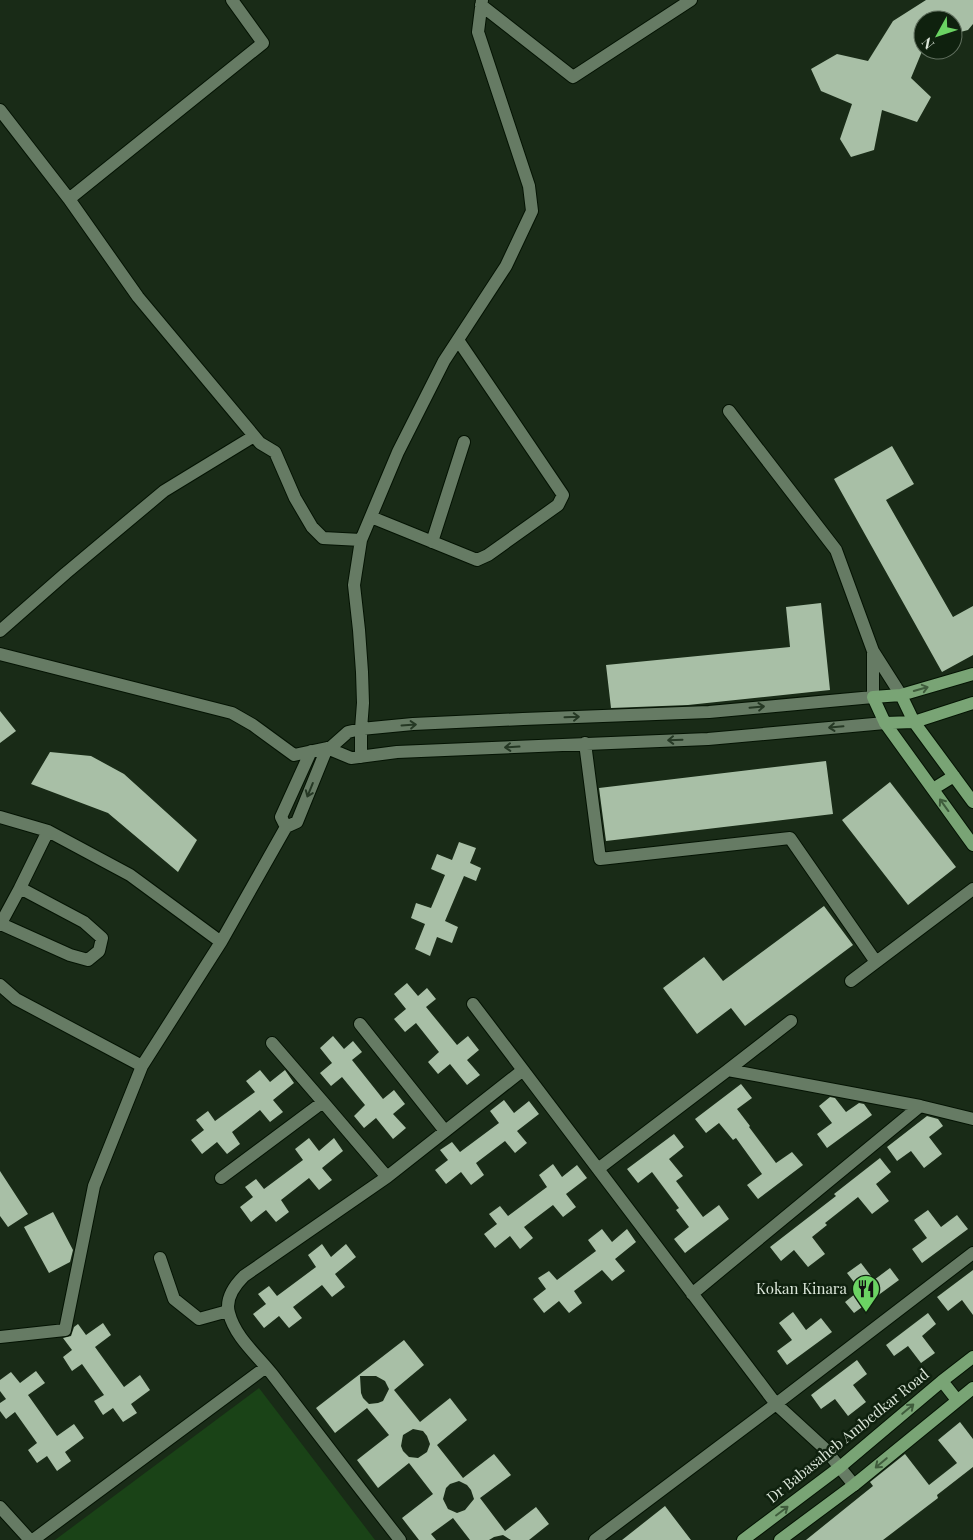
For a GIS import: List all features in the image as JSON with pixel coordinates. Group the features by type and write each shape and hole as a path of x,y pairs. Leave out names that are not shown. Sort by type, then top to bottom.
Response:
{"main road":[{"path":"973,674 901,695 873,697 885,723 973,844"},
{"path":"901,695 914,722 973,802"},
{"path":"885,723 914,722 973,702"},
{"path":"933,789 954,776"},
{"name":"Dr Babasaheb Ambedkar Road","path":"743,1540 840,1467 973,1357"},
{"path":"942,1381 957,1400"},
{"path":"780,1540 854,1485 973,1388"}],"street":[{"path":"69,199 264,43 232,0"},
{"path":"481,2 573,77 690,0"},
{"path":"361,757 362,672 354,585 361,540 402,444 444,361 506,266 532,211 529,186 478,32 481,2"},
{"path":"0,110 69,199 138,297 260,443 275,452 295,498 312,527 323,538 361,540"},
{"path":"371,517 477,560 488,555 558,505 563,495 458,340"},
{"path":"729,411 836,550 873,651 901,695"},
{"path":"0,632 66,573 164,491 254,436"},
{"path":"432,542 464,442"},
{"path":"0,1336 65,1330 94,1186 142,1066 220,942 286,826 297,822 329,748 348,732 413,724 523,718 708,712 873,697 873,651"},
{"path":"0,654 232,712 294,755 329,748 351,758 397,752 708,739 885,723"},
{"path":"585,743 600,859 790,838 876,962"},
{"path":"286,826 281,817 310,751"},
{"path":"0,816 48,830 130,875 220,942"},
{"path":"20,888 84,922 102,938 98,951 88,960 70,955 0,924 48,830"},
{"path":"851,981 973,889"},
{"path":"0,986 16,999 142,1066"},
{"path":"473,1004 776,1404 824,1448 854,1485"},
{"path":"598,1169 792,1022"},
{"path":"360,1024 444,1131"},
{"path":"272,1043 387,1177"},
{"path":"400,1540 241,1337 228,1311 228,1300 236,1284 244,1276 387,1177 523,1070"},
{"path":"728,1070 920,1106 973,1119"},
{"path":"221,1178 322,1102"},
{"path":"692,1294 920,1106"},
{"path":"595,1540 973,1253"},
{"path":"160,1258 174,1299 199,1319 228,1311"},
{"path":"0,1507 31,1540 266,1367"}],"green space":[{"path":"259,1388 375,1540 55,1540"}],"building":[{"path":"926,0 973,0 973,24 968,30 963,31 963,10 913,10 913,60 918,60 911,78 931,97 917,122 882,110 874,150 851,157 840,139 852,104 821,91 811,69 837,54 868,61 893,21"},
{"path":"892,446 914,484 886,500 953,617 973,606 973,655 942,672 834,479"},
{"path":"821,603 830,690 688,705 611,708 606,665 790,647 786,607"},
{"path":"0,711 16,731 0,743"},
{"path":"50,752 91,756 124,774 197,840 178,872 108,813 31,784"},
{"path":"826,761 833,814 606,841 599,788"},
{"path":"890,782 956,867 908,905 842,820"},
{"path":"459,842 476,848 470,863 481,868 476,881 464,876 445,921 458,927 452,943 437,937 430,956 415,949 425,924 411,918 416,903 431,908 445,875 431,869 437,854 452,860"},
{"path":"824,906 853,945 745,1026 731,1008 697,1034 663,988 704,957 723,981"},
{"path":"407,983 418,996 427,988 436,999 426,1007 457,1045 468,1036 479,1050 467,1060 480,1075 467,1085 450,1064 438,1074 428,1062 439,1052 416,1023 405,1032 394,1019 406,1009 394,994"},
{"path":"333,1036 344,1049 353,1041 362,1052 352,1060 383,1099 394,1090 405,1104 393,1114 406,1128 393,1139 376,1118 364,1128 354,1116 365,1105 342,1077 331,1086 320,1073 332,1063 320,1048"},
{"path":"260,1070 270,1082 285,1070 294,1083 273,1100 283,1112 270,1122 260,1110 232,1132 240,1144 227,1154 217,1142 202,1154 191,1140 204,1130 196,1120 208,1111 215,1121 255,1092 246,1081"},
{"path":"741,1084 752,1098 737,1109 776,1163 792,1152 803,1165 758,1199 747,1185 762,1174 736,1138 733,1140 719,1123 706,1133 695,1119"},
{"path":"830,1097 835,1098 846,1112 859,1103 864,1104 872,1115 827,1148 817,1134 832,1123 819,1106"},
{"path":"504,1100 514,1113 529,1101 539,1114 517,1131 527,1143 515,1153 505,1141 476,1163 484,1175 471,1185 461,1172 446,1184 435,1170 448,1160 440,1150 452,1142 460,1152 499,1123 490,1111"},
{"path":"927,1116 938,1119 943,1126 929,1137 942,1154 924,1168 911,1151 897,1161 887,1147"},
{"path":"674,1134 684,1147 669,1159 683,1176 676,1181 703,1217 719,1205 729,1219 685,1253 674,1239 689,1227 676,1210 679,1208 652,1172 638,1183 627,1169"},
{"path":"309,1138 319,1151 334,1138 343,1151 322,1168 332,1180 319,1190 309,1178 281,1200 289,1212 276,1222 266,1210 251,1222 240,1207 253,1197 245,1187 256,1179 264,1189 303,1160 295,1149"},
{"path":"880,1158 891,1172 876,1184 889,1201 872,1214 858,1197 825,1223 827,1225 812,1237 825,1254 808,1267 794,1250 781,1261 770,1247 836,1196 834,1194"},
{"path":"553,1164 562,1177 577,1165 587,1178 566,1194 576,1207 563,1217 553,1205 524,1227 533,1238 520,1249 510,1236 495,1248 484,1234 497,1224 489,1214 500,1206 508,1216 547,1187 539,1175"},
{"path":"0,1171 28,1214 8,1227 0,1216"},
{"path":"928,1210 941,1227 957,1215 968,1229 922,1263 912,1249 927,1238 914,1220"},
{"path":"53,1212 73,1250 70,1262 49,1273 24,1227"},
{"path":"602,1229 612,1242 627,1229 636,1242 615,1259 625,1271 612,1281 602,1270 574,1291 582,1303 569,1313 559,1301 544,1313 533,1299 546,1289 538,1278 549,1271 557,1280 596,1251 588,1240"},
{"path":"322,1244 331,1257 346,1244 356,1257 335,1274 345,1287 332,1297 322,1285 293,1307 302,1318 289,1328 279,1316 264,1328 253,1314 266,1304 258,1294 269,1286 277,1296 316,1267 308,1255"},
{"path":"861,1263 874,1280 890,1268 899,1280 854,1313 845,1302 860,1290 847,1273"},
{"path":"973,1270 973,1315 962,1300 948,1311 937,1297"},
{"path":"793,1312 806,1330 821,1318 832,1332 787,1365 777,1351 792,1340 779,1323"},
{"path":"928,1313 936,1324 922,1336 935,1353 921,1363 908,1346 894,1356 886,1345"},
{"path":"103,1323 111,1335 95,1347 124,1387 140,1375 150,1390 131,1404 137,1413 123,1422 113,1408 103,1415 94,1401 104,1395 82,1364 72,1371 63,1357 72,1350 63,1338 71,1336 74,1327 78,1324 86,1335"},
{"path":"404,1340 424,1365 394,1390 420,1422 450,1398 467,1420 437,1445 463,1478 494,1454 511,1475 480,1498 505,1531 536,1507 549,1524 529,1540 511,1540 503,1535 489,1540 470,1540 453,1518 431,1534 436,1540 419,1540 402,1518 433,1494 409,1463 378,1488 357,1460 389,1435 367,1408 335,1433 316,1408","holes":["360,1376 376,1376 385,1381 389,1389 383,1401 369,1404 363,1398","413,1429 423,1431 430,1444 427,1452 418,1458 409,1457 401,1446 403,1435","459,1481 467,1485 471,1490 474,1499 465,1510 457,1513 448,1509 443,1499 446,1488 450,1484"]},
{"path":"857,1360 867,1374 853,1385 866,1402 848,1416 835,1399 821,1409 811,1395"},
{"path":"36,1371 45,1383 28,1395 57,1436 74,1424 84,1438 65,1452 71,1461 57,1471 47,1456 37,1463 28,1450 37,1443 15,1412 6,1419 0,1411 0,1403 6,1399 0,1391 0,1380 11,1372 20,1383"},
{"path":"960,1422 973,1439 973,1467 937,1495 938,1498 883,1540 806,1540 873,1486 870,1482 905,1454 929,1485 957,1463 938,1440"},
{"path":"665,1506 691,1540 622,1540"}],"place":[{"name":"Kokan Kinara","path":"866,1313"}]}
